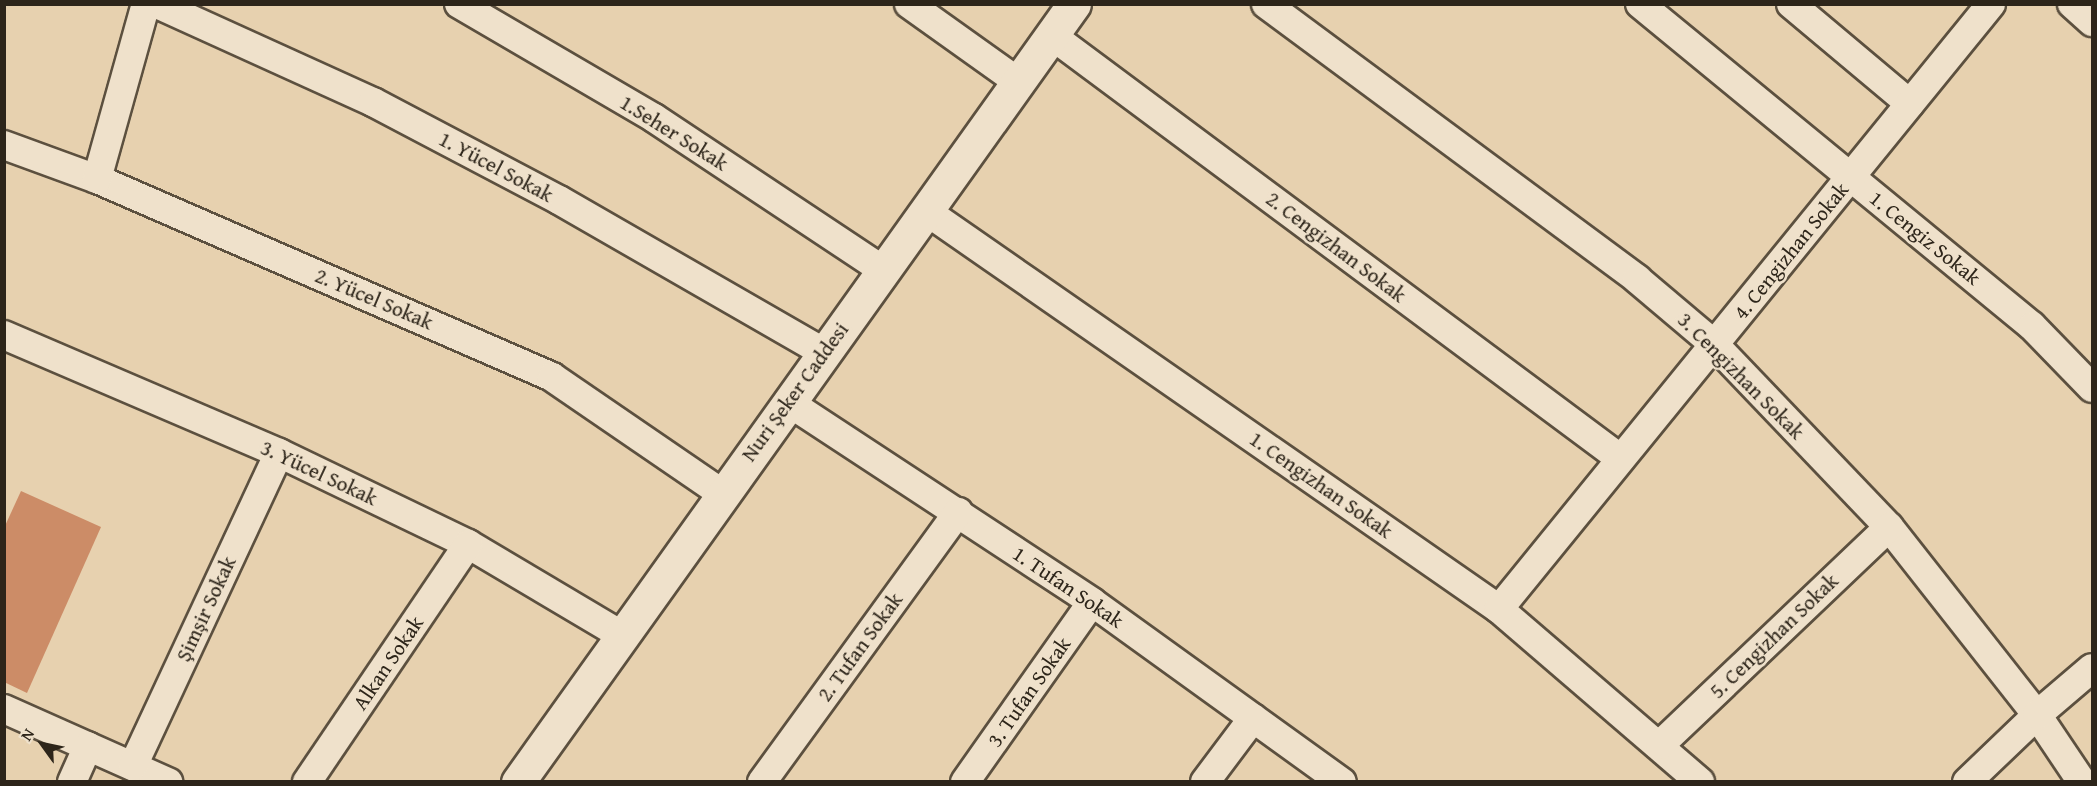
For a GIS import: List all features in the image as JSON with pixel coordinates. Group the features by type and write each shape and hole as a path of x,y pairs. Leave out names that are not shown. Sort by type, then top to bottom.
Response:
{"street":[{"path":"97,179 146,4"},
{"name":"1. Yücel Sokak","path":"157,4 373,102 559,200 824,352"},
{"name":"1.Seher Sokak","path":"459,4 654,118 883,270"},
{"path":"909,4 1017,81"},
{"name":"Nuri Şeker Caddesi","path":"518,782 621,634 1074,4"},
{"name":"3. Cengizhan Sokak","path":"1266,4 1637,279 1714,344 1889,527 2037,715 2082,782"},
{"name":"1. Cengiz Sokak","path":"1640,4 2032,326 2092,388"},
{"path":"1791,4 1910,104"},
{"name":"4. Cengizhan Sokak","path":"1499,609 1991,4"},
{"path":"2072,4 2092,22"},
{"name":"2. Cengizhan Sokak","path":"1051,35 1621,459"},
{"name":"2. Yücel Sokak","path":"4,145 97,179 552,377 723,494"},
{"name":"1. Cengizhan Sokak","path":"926,211 1499,609 1660,745 1700,782"},
{"name":"3. Yücel Sokak","path":"4,335 279,453 468,544 621,634"},
{"name":"1. Tufan Sokak","path":"788,402 1092,602 1342,782"},
{"name":"Şimşir Sokak","path":"134,766 279,453"},
{"name":"2. Tufan Sokak","path":"762,782 958,513"},
{"name":"5. Cengizhan Sokak","path":"1660,745 1889,527"},
{"name":"Alkan Sokak","path":"307,782 468,544"},
{"name":"3. Tufan Sokak","path":"965,782 1092,602"},
{"path":"1967,782 2037,715 2092,668"},
{"path":"4,709 168,782"},
{"path":"1205,782 1253,718"},
{"path":"72,782 88,746"}],"building":[{"path":"21,491 101,527 27,693 4,682 4,528"}]}
